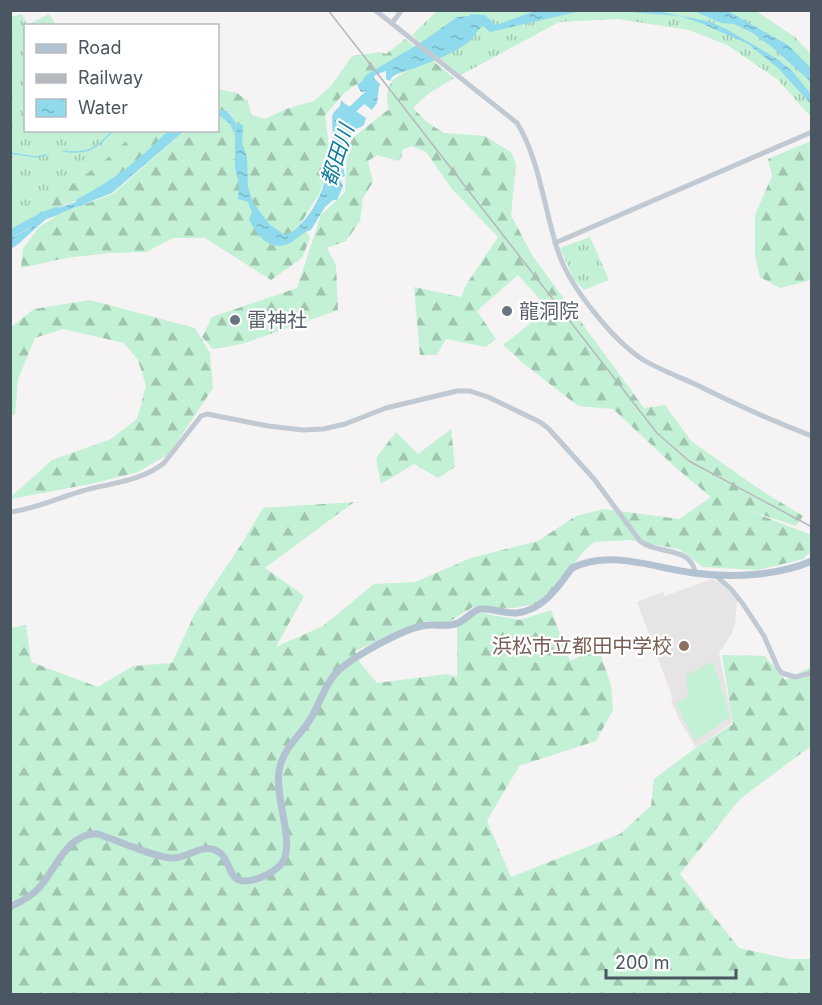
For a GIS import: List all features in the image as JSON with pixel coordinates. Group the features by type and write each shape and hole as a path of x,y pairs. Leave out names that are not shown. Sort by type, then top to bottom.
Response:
{"main road":[{"path":"10,907 38,890 73,843 90,833 171,858 209,848 218,850 224,856 232,875 249,881 279,867 285,857 287,842 279,800 279,772 284,753 306,727 331,679 350,661 405,631 420,626 458,624 480,609 519,613 544,602 572,568 606,560 630,561 695,573 714,574 770,574 796,568 812,561"}],"street":[{"path":"375,10 407,38 510,117 522,132 566,272 580,295 626,346 641,358 759,415 812,436"},
{"path":"392,23 402,10"},
{"path":"555,243 812,132"},
{"path":"10,512 130,480 157,469 201,416 207,414 280,428 324,429 443,392 470,391 488,397 548,428 594,479 640,541 647,546 687,557 692,562 695,573"},
{"path":"714,574 731,588 743,604 764,636 782,674 795,677 812,673"}],"shaded area":[{"path":"712,579 719,582 740,600 737,602 732,633 719,653 733,722 696,748 671,701 673,699 637,602 663,592 665,596"}],"green space":[{"path":"437,11 756,11 795,37 811,54 811,117 777,79 727,45 689,30 617,19 559,22 461,75 412,35"},
{"path":"22,14 27,24 24,24 24,132 166,132 11,227 11,17"},
{"path":"49,14 55,24 29,24"},
{"path":"405,39 414,46 345,92 325,115 331,163 319,194 301,223 310,238 302,258 271,280 205,238 173,238 146,252 66,258 21,268 23,249 39,227 63,212 113,194 183,132 219,132 219,114 231,113 219,110 219,89 237,93 248,101 251,115 265,119 286,109 314,101 331,86 352,56 381,52 386,54"},
{"path":"433,61 454,78 428,94 413,108 428,123 444,133 485,136 511,152 516,164 511,215 532,255 644,408 665,405 691,441 762,491 803,516 796,526 750,511 811,535 811,551 803,559 758,570 703,567 679,549 629,540 594,542 583,552 544,602 515,608 473,607 447,623 425,621 355,651 361,664 377,683 447,674 457,677 457,624 481,613 520,620 551,610 570,661 598,647 611,685 613,710 596,741 519,766 487,821 511,877 620,834 651,806 654,779 733,724 722,655 765,656 785,680 811,667 811,746 740,799 680,874 739,948 789,959 811,959 811,994 11,994 11,628 26,625 31,662 98,687 133,666 172,663 195,613 263,508 354,502 265,568 304,596 276,647 323,626 374,584 415,582 471,558 538,541 576,516 604,509 679,519 711,497 613,409 578,406 503,345 526,327 546,306 518,275 477,311 496,339 486,347 446,339 437,355 420,355 414,287 461,297 466,285 498,237 452,189 426,152 411,146 402,150 402,156 398,161 377,155 368,161 373,182 363,198 360,221 346,241 327,248 336,265 338,310 242,344 213,349 202,337 212,317 297,288 321,215 345,192 347,148 354,137 389,109 388,89 392,82 405,72"},
{"path":"136,132 171,132 137,166 97,193 56,208 11,233 11,210 57,195 103,162"},
{"path":"811,141 811,280 780,288 760,277 755,255 755,215 772,176 768,159"},
{"path":"590,237 609,280 584,290 574,280 560,248"},
{"path":"90,300 195,328 210,353 213,388 169,454 138,472 95,483 11,499 52,460 111,439 137,419 146,386 138,360 124,343 63,329 35,338 18,379 15,415 11,414 11,327 34,309"},
{"path":"451,429 455,467 438,478 414,464 381,484 376,458 396,432 418,454"},
{"path":"713,662 730,717 695,741 676,703 688,697 686,675"}],"water":[{"path":"535,11 581,11 490,32 483,26 471,40 456,50 397,74 390,81 386,79 386,71 375,75 374,78 381,85 377,103 372,110 363,103 368,93 361,92 357,85 366,75 425,40 457,17 470,16 470,14 485,15 496,25"},
{"path":"618,11 657,11 711,22 728,30 779,60 793,72 811,94 811,104 778,68 748,44 680,16"},
{"path":"694,11 728,11 788,45 811,68 811,82 772,47 751,32 734,24 721,23"},
{"path":"341,101 366,118 364,125 351,134 345,145 343,164 345,176 340,178 343,186 337,200 333,200 325,207 311,230 290,243 276,246 270,244 252,225 249,219 252,213 248,202 238,199 235,135 230,124 219,115 219,110 227,111 236,123 243,125 242,143 247,157 248,187 253,202 269,224 285,235 298,227 320,195 326,178 320,174 332,165 332,117"},
{"path":"177,132 183,132 112,193 48,218 11,249 11,238 32,227 35,222 55,209 94,196 122,181"}],"waterway":[{"name":"都田川","path":"349,118 352,110 372,91"},
{"path":"63,151 79,152 92,149 112,132"},
{"name":"都田川","path":"80,202 130,170 172,132"},
{"path":"10,153 36,157 46,155"},
{"name":"都田川","path":"10,234 57,211"}],"railway":[{"path":"328,10 657,433 689,461 812,527"}],"place":[{"name":"龍洞院","path":"507,311"},
{"name":"雷神社","path":"235,320"},
{"name":"浜松市立都田中学校","path":"684,646"}]}
